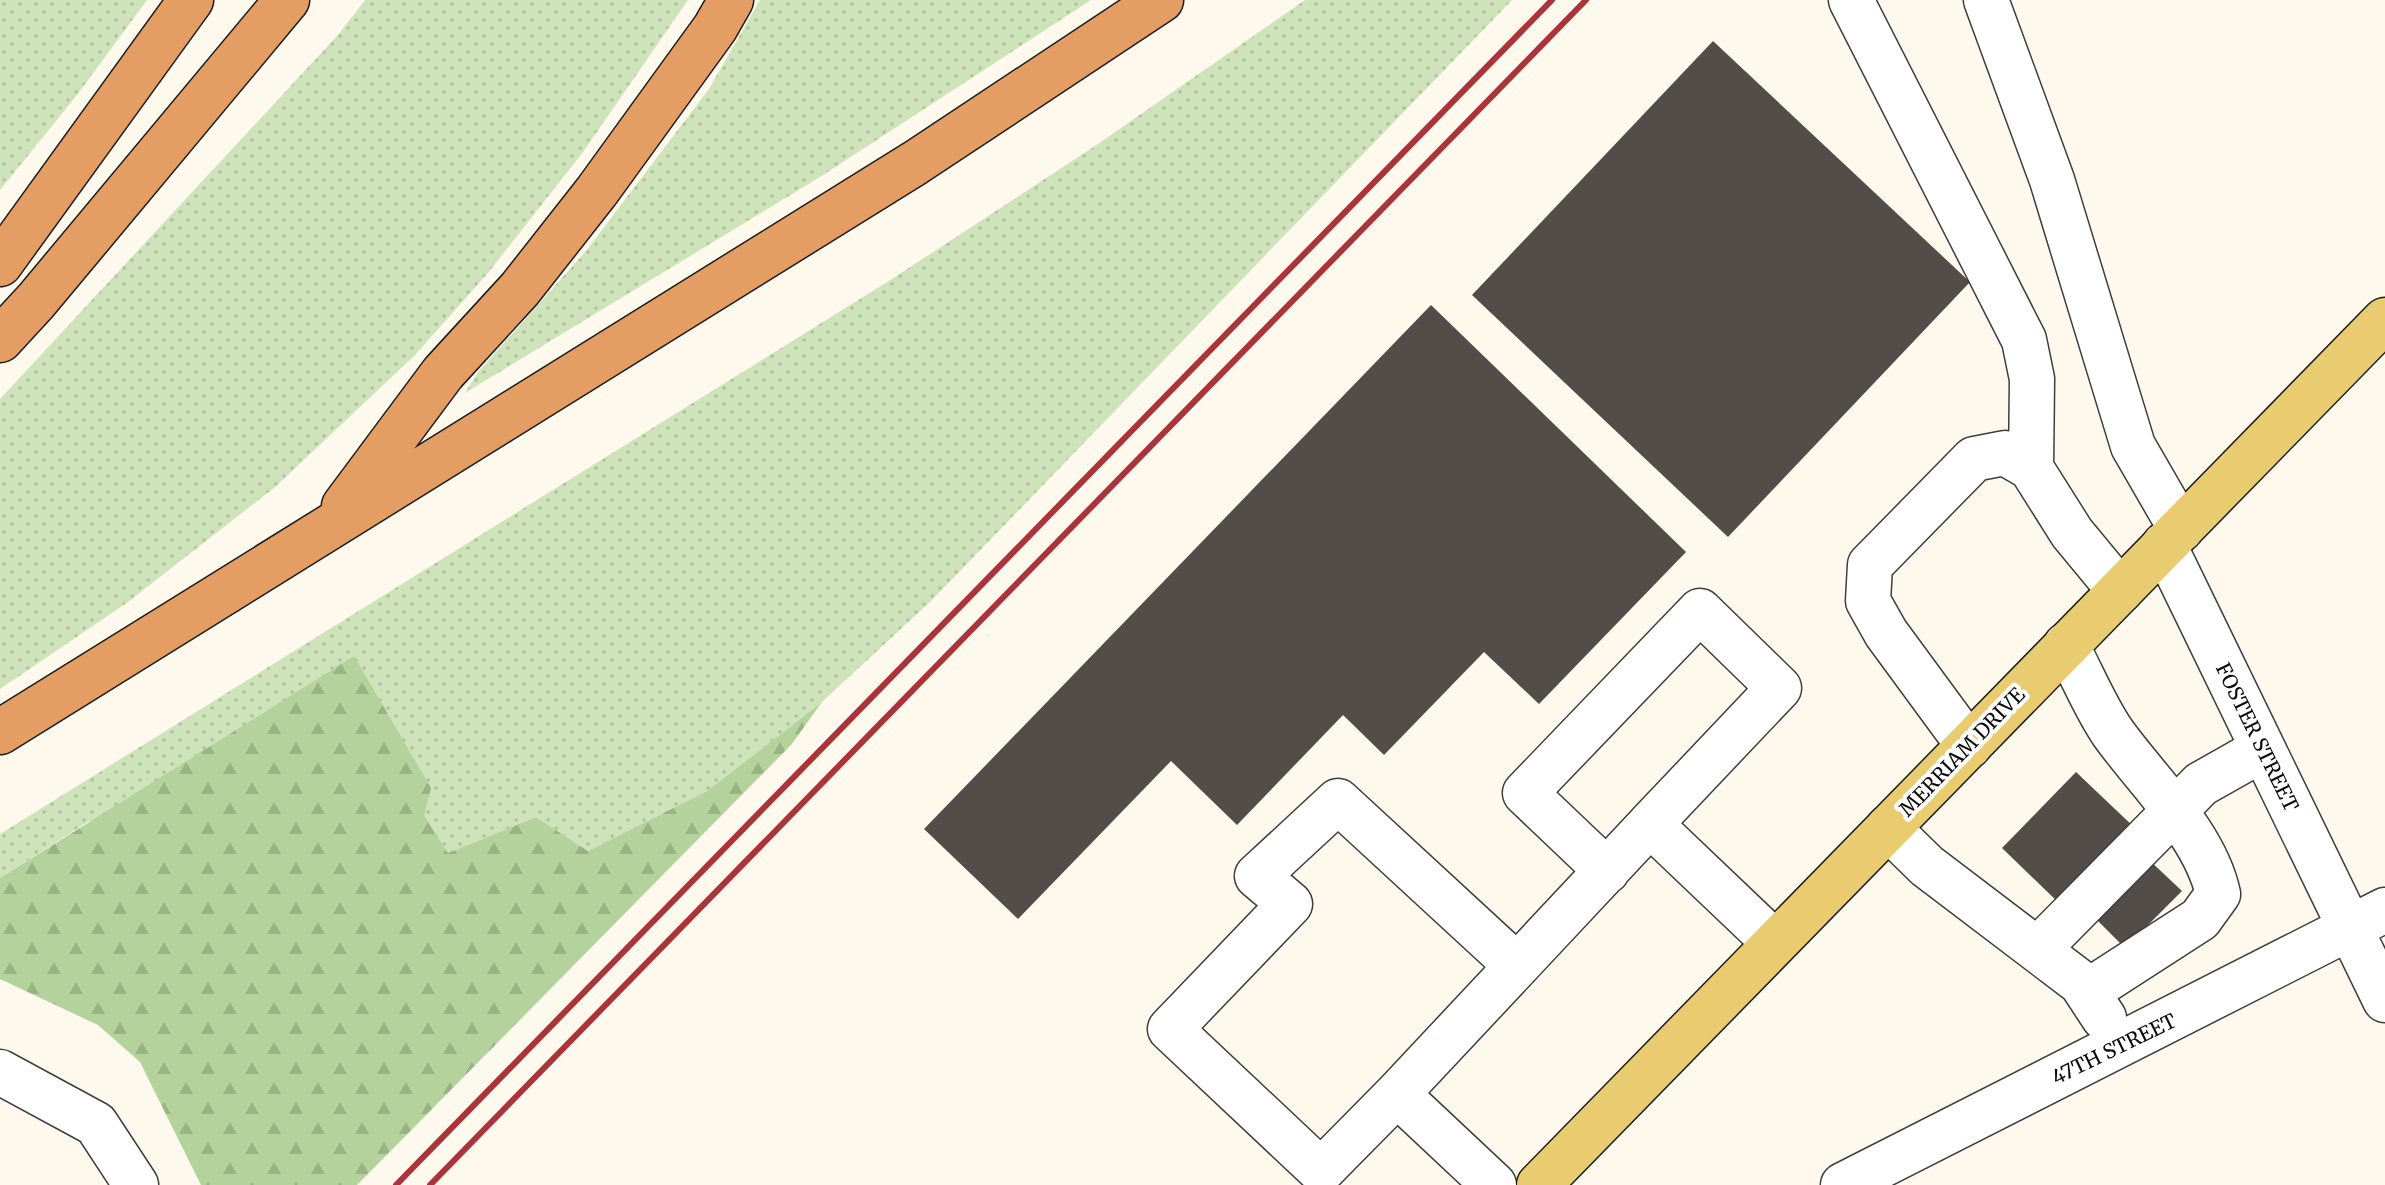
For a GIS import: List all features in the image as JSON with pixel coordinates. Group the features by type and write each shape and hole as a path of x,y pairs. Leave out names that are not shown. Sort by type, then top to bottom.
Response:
{"highway":[{"path":"0,264 191,0"},
{"path":"0,340 287,0"},
{"path":"330,526 443,373 520,289 597,191 715,28 731,0"},
{"path":"0,732 915,163 1161,0"}],"main road":[{"name":"MERRIAM DRIVE","path":"1539,1185 2385,320"}],"street":[{"path":"1851,0 2024,340 2032,379 2031,468"},
{"name":"FOSTER STREET","path":"1986,0 2052,180 2133,446 2263,749 2368,919 2385,1000"},
{"path":"1969,746 1886,633 1868,601 1870,565 1974,459 2005,453 2031,468 2072,533 2120,591"},
{"path":"1517,966 1338,801 1257,876 1290,904 1170,1029 1321,1171 1397,1094 1607,871 1650,824 1779,688 1700,611 1525,793 1607,871"},
{"path":"2066,645 2112,731 2176,811 2214,876 2218,894 2200,919 2087,992"},
{"path":"2038,949 2201,784 2263,749"},
{"path":"1650,824 1775,943"},
{"path":"1888,828 1927,866 2081,983 2122,1046"},
{"name":"47TH STREET","path":"1843,1185 2368,919"},
{"path":"0,1072 96,1124 136,1185"},
{"path":"1397,1094 1494,1185"}],"green space":[{"path":"0,0 147,0 77,95 0,190"},
{"path":"365,0 688,0 583,152 488,273 415,355 275,487 128,602 0,689 0,399 338,35"},
{"path":"760,0 1091,0 820,177 465,393 478,372 586,251 709,89"},
{"path":"1305,0 1512,0 932,600 822,702 707,791 588,851 536,817 448,853 424,815 89,821 0,878 0,834 892,279 1095,146"},
{"path":"354,656 431,788 424,815 448,853 536,817 588,851 707,791 822,702 791,745 357,1185 201,1185 140,1062 98,1025 0,979 0,878"}],"building":[{"path":"1713,41 1970,282 1728,537 1472,295"},
{"path":"1431,305 1686,552 1539,704 1484,652 1384,755 1343,715 1237,825 1171,761 1018,919 924,829"},
{"path":"2076,772 2136,829 2061,905 2002,848"},
{"path":"2147,858 2182,891 2125,948 2091,914"}],"railway":[{"path":"396,1185 1552,0"},
{"path":"430,1185 1586,0"}]}
